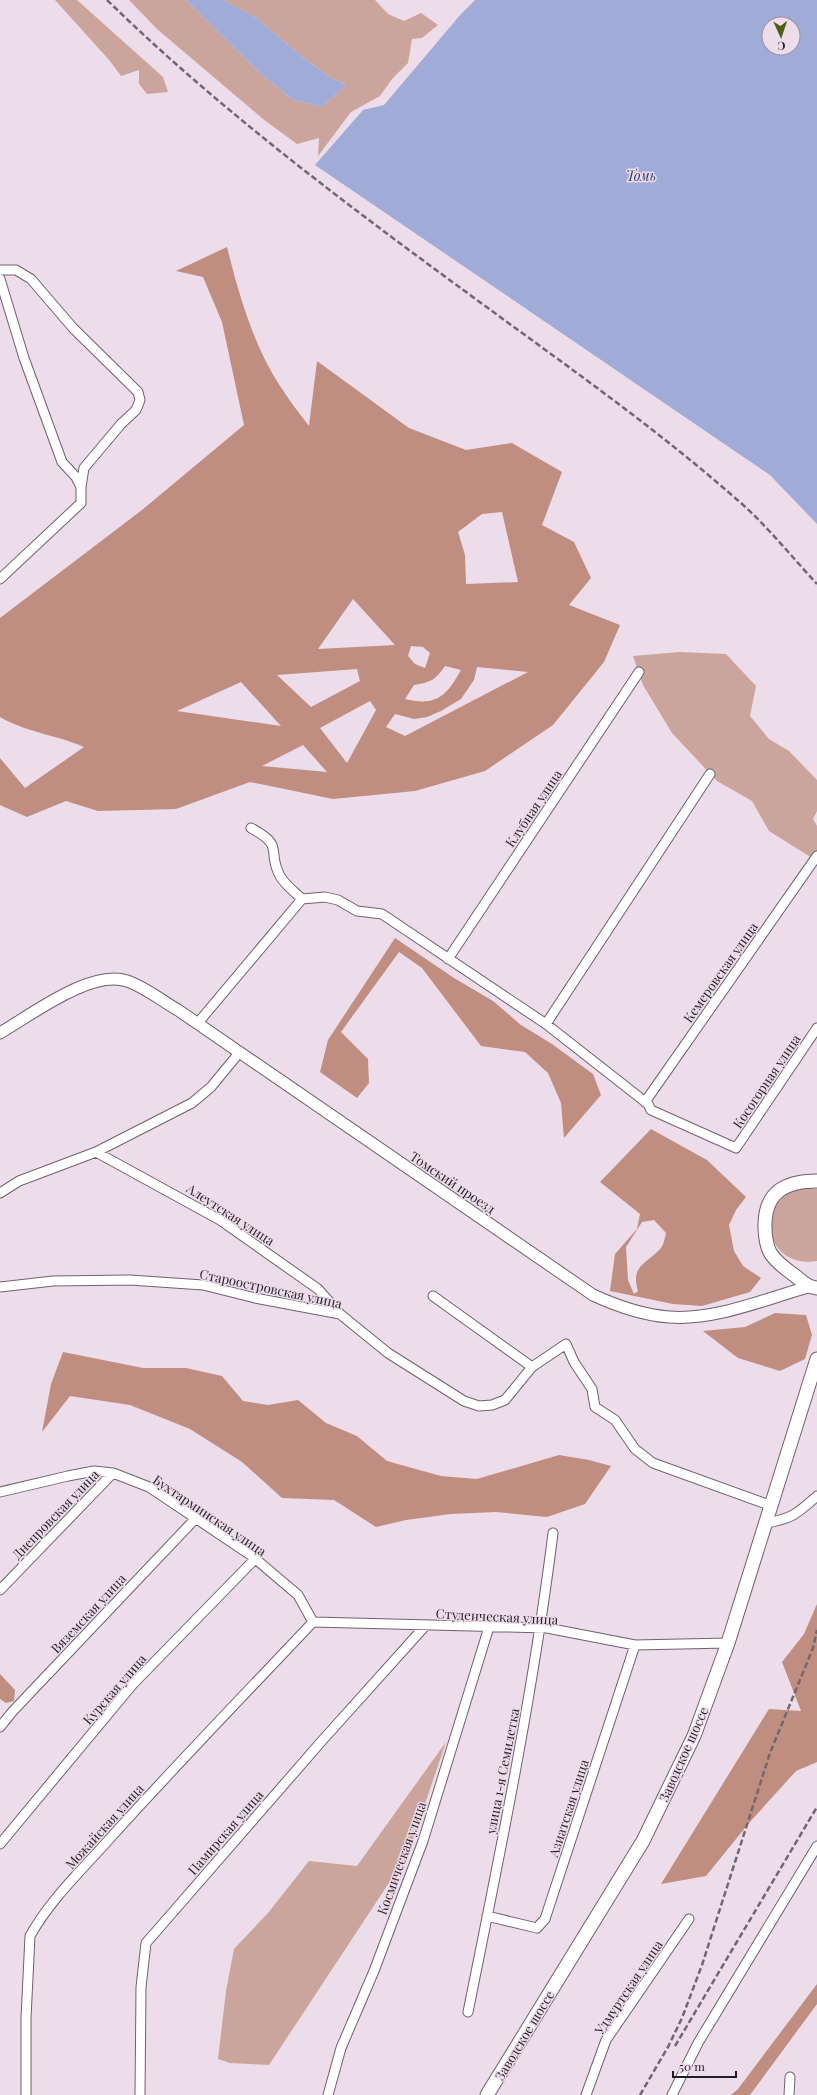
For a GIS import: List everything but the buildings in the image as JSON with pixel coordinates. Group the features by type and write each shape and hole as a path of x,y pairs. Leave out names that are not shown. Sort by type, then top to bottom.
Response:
{"main road":[{"path":"813,1287 783,1267 770,1254 765,1235 764,1217 768,1202 780,1189 801,1181 817,1181"},
{"name":"Заводское шоссе","path":"487,2095 643,1841 694,1736 728,1643 817,1359"}],"street":[{"path":"0,270 16,270 31,279 73,328 138,392 140,400 136,410 121,424 84,468 80,503 0,579"},
{"path":"0,279 24,358 62,462 76,477 81,487"},
{"name":"Клубная улица","path":"448,959 639,672"},
{"path":"546,1024 710,774"},
{"path":"251,828 269,839 273,844 280,876 285,884 302,899"},
{"name":"Кемеровская улица","path":"646,1103 817,856"},
{"path":"197,1024 302,899 325,897 338,900 357,911 382,914 546,1024 646,1103"},
{"name":"Томский проезд","path":"0,1033 81,986 104,980 126,981 135,985 197,1024 593,1295 624,1309 669,1317 713,1314 813,1287"},
{"name":"Косогорная улица","path":"646,1103 651,1110 736,1148 817,1028"},
{"path":"0,1193 19,1181 96,1152 192,1102 211,1087 239,1053"},
{"name":"Алеутская улица","path":"96,1152 220,1220 318,1289 340,1314"},
{"name":"Староостровская улица","path":"0,1287 53,1281 130,1280 203,1285 255,1298 340,1314 388,1353 464,1401 479,1406 492,1405 505,1400 532,1367 566,1344 574,1362 592,1389 595,1406 616,1420 635,1449 653,1463 772,1506"},
{"path":"433,1296 532,1367"},
{"name":"Бухтарминская улица","path":"0,1492 94,1471 113,1473 149,1487 255,1559 298,1595 313,1622"},
{"name":"Днепровская улица","path":"0,1590 113,1473"},
{"path":"766,1523 787,1520 799,1512 817,1496"},
{"name":"Вяземская улица","path":"0,1727 196,1518"},
{"name":"улица 1-я Семилетка","path":"468,2012 509,1806 541,1628 553,1533"},
{"name":"Курская улица","path":"0,1844 133,1684 255,1559"},
{"name":"Студенческая улица","path":"313,1622 541,1628 635,1645 728,1643"},
{"name":"Можайская улица","path":"26,2095 26,2018 30,1936 35,1926 52,1904 133,1813 313,1622"},
{"name":"Памирская улица","path":"140,2095 141,1987 146,1943 426,1625"},
{"name":"Космическая улица","path":"328,2095 341,2048 374,1971 423,1841 489,1627"},
{"name":"Азиатская улица","path":"487,1916 537,1928 545,1919 635,1645"},
{"path":"672,2095 698,2043 817,1846"},
{"name":"Удмуртская улица","path":"586,2095 606,2040 690,1919"},
{"path":"789,2095 790,2077"}],"shaded area":[{"path":"55,0 77,0 163,77 168,92 147,94 139,84 139,70 121,76 110,61"},
{"path":"129,0 186,0 260,73 293,100 322,107 346,85 328,76 300,55 255,17 223,0 375,0 388,14 404,21 421,13 438,25 422,38 412,39 408,63 392,79 380,96 351,112 318,156 319,138 297,144 263,119 157,29"},
{"path":"227,247 242,301 262,353 280,386 309,426 317,361 409,428 466,450 512,443 562,472 542,525 574,542 591,578 569,605 620,625 604,662 553,725 485,771 415,791 333,799 250,782 176,809 98,811 66,801 27,817 0,805 0,758 25,788 84,747 63,739 30,730 0,717 0,618 142,510 244,425 222,322 203,277 176,271","holes":["502,512 518,582 466,584 465,555 458,532 482,514","353,599 395,645 318,649","411,646 423,647 430,653 425,668 415,664 408,656","445,666 461,670 451,686 440,697 425,701 405,699 414,685 432,680","477,667 528,672 405,736 386,727 395,714 414,719 427,717 441,711 461,699 474,680","357,669 360,681 311,707 277,675","241,682 281,726 177,711","370,701 376,710 347,763 320,728","303,745 327,772 262,766"]},
{"path":"679,652 726,654 756,686 750,716 769,739 789,751 817,780 817,811 813,819 817,826 817,861 769,831 752,801 717,781 672,733 643,685 633,656"},
{"path":"395,938 454,978 493,1001 521,1025 552,1044 593,1074 601,1095 564,1138 561,1103 548,1073 525,1052 481,1046 422,968 399,952 341,1032 368,1059 369,1083 357,1098 320,1072 328,1040"},
{"path":"651,1129 707,1160 746,1197 736,1210 729,1225 734,1251 743,1266 761,1278 750,1292 702,1306 673,1304 610,1291 615,1254 637,1229 640,1214 600,1182","holes":["654,1220 666,1233 664,1243 661,1248 638,1270 636,1276 638,1291 634,1294 628,1280 626,1247 642,1222"]},
{"path":"806,1187 817,1189 817,1261 799,1261 785,1255 775,1244 771,1231 771,1217 777,1204 788,1193"},
{"path":"775,1313 806,1315 812,1335 805,1359 780,1371 738,1358 703,1331 745,1327"},
{"path":"63,1352 143,1368 186,1368 222,1376 243,1401 268,1405 298,1400 326,1423 357,1436 387,1461 441,1476 477,1479 559,1455 589,1460 611,1466 585,1504 547,1517 496,1512 451,1514 406,1520 376,1527 334,1500 282,1498 242,1462 190,1429 130,1405 70,1396 42,1432 51,1384"},
{"path":"817,1604 817,1762 796,1771 749,1823 706,1876 661,1884 769,1709 801,1711 782,1662 804,1634"},
{"path":"0,1674 15,1690 14,1701 6,1703 0,1699"},
{"path":"446,1742 408,1854 269,2065 230,2063 218,2059 226,1991 234,1949 268,1913 309,1861 357,1866"},
{"path":"817,1984 817,2004 750,2095 731,2095 738,2089"}],"water":[{"path":"186,0 223,0 255,17 300,55 328,76 346,85 322,107 293,100 260,73"},
{"name":"Томь","path":"475,0 817,0 817,524 770,475 315,165 363,110 384,105 461,14"}],"railway":[{"path":"107,0 202,87 301,168 404,246 565,364 707,474 745,506 817,584"},
{"path":"640,2095 668,2047 682,2018 702,1965 770,1753 813,1648 817,1630"},
{"path":"675,2046 817,1807"}]}
